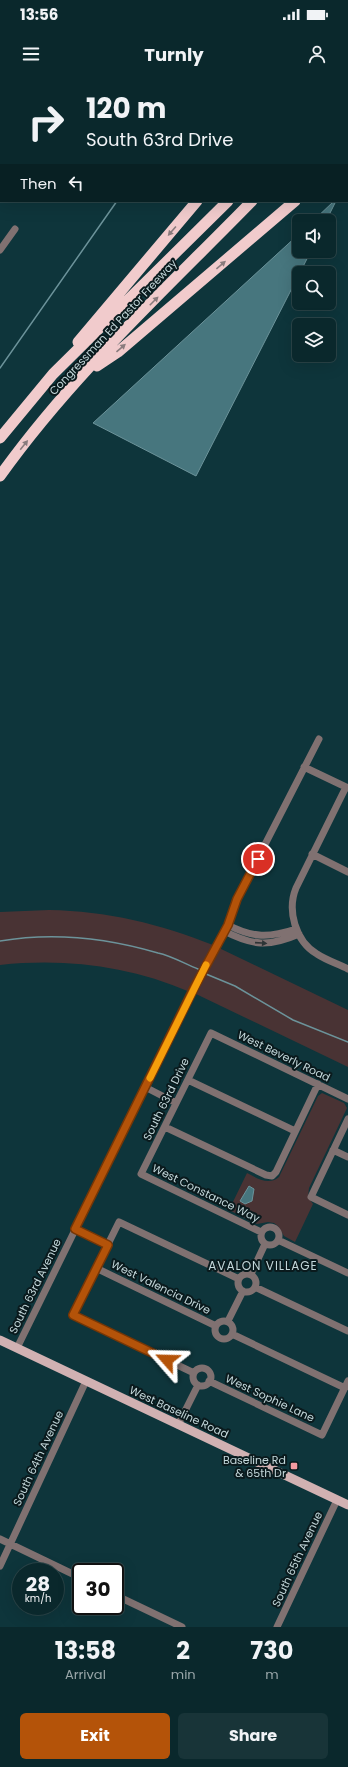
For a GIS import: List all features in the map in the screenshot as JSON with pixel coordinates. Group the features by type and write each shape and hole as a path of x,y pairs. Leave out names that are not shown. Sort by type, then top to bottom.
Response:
{"highway":[{"path":"53,374 90,325 196,202"},
{"name":"Congressman Ed Pastor Freeway","path":"0,438 53,374 227,202"},
{"name":"Congressman Ed Pastor Freeway","path":"0,476 79,380 123,332 251,202"},
{"path":"79,380 118,352 294,202"}],"main road":[{"name":"West Baseline Road","path":"0,1340 348,1505"}],"street":[{"path":"1,246 15,229"},
{"name":"South 63rd Avenue","path":"17,1348 196,984 226,928 237,899 319,739"},
{"path":"304,767 347,787 312,854 292,897 292,907 297,931 306,944 316,954 348,969"},
{"path":"312,854 348,872"},
{"path":"226,928 237,937 263,944 283,941 297,931"},
{"name":"South 63rd Drive","path":"141,1174 211,1033"},
{"name":"West Beverly Road","path":"211,1033 348,1099"},
{"path":"188,1080 295,1132"},
{"path":"165,1127 266,1176 272,1176 276,1172 318,1084"},
{"path":"145,1087 176,1103"},
{"path":"348,1119 311,1197 348,1215"},
{"path":"333,1150 348,1157"},
{"name":"West Constance Way","path":"141,1174 261,1232"},
{"path":"96,1268 119,1222 239,1279"},
{"name":"West Constance Way","path":"261,1232 267,1227 275,1228 278,1232 278,1240 348,1273"},
{"name":"West Valencia Drive","path":"75,1229 108,1245"},
{"name":"West Constance Way","path":"261,1232 261,1240 265,1244"},
{"path":"251,1274 265,1244 271,1245 278,1240"},
{"name":"West Valencia Drive","path":"96,1268 216,1326"},
{"name":"West Sophie Lane","path":"96,1268 73,1315 194,1373 199,1369 206,1370 210,1374 209,1381 206,1385 198,1385"},
{"path":"245,1274 251,1274 255,1278 255,1287 251,1291 243,1291 238,1284 239,1279 245,1274"},
{"path":"255,1287 348,1331"},
{"path":"232,1334 233,1328 228,1321 243,1291"},
{"name":"West Valencia Drive","path":"228,1321 222,1320 216,1326 215,1332 219,1337 228,1338 232,1334 346,1384"},
{"path":"178,1425 198,1385 193,1380 194,1373"},
{"name":"South 64th Avenue","path":"0,1566 86,1381"},
{"name":"West Sophie Lane","path":"209,1381 322,1434 346,1384"},
{"name":"South 65th Avenue","path":"277,1627 337,1500"},
{"path":"0,1539 72,1574"},
{"path":"124,1599 182,1627"}],"shaded area":[{"path":"49,910 92,913 133,920 173,931 213,945 190,992 144,976 97,966 49,963 0,965 0,912"},
{"path":"219,948 348,1010 348,1067 196,994"},
{"path":"322,1093 344,1103 347,1108 309,1188 308,1197 313,1204 295,1242 284,1236 278,1226 274,1223 268,1222 257,1224 229,1210 247,1173 267,1181 275,1180 279,1177 318,1096"}],"water":[{"path":"333,202 336,202 330,214 320,214"},
{"path":"292,240 292,258 307,258 303,266 292,266 292,288 196,476 93,423"},
{"path":"249,1186 254,1189 252,1201 245,1204 240,1201"}],"waterway":[{"path":"0,368 116,202"},
{"path":"0,941 40,937 100,940 163,954 198,969"},
{"path":"206,974 235,986 293,1020 348,1042"}],"slow traffic":[{"path":"150,1078 206,965"}],"place":[{"name":"Baseline Rd & 65th Dr","path":"294,1466"}],"district":[{"name":"AVALON VILLAGE","path":"263,1266"}],"route":[{"path":"167,1360 73,1315 108,1245 75,1229 194,988 228,925 237,899 258,859"}]}
